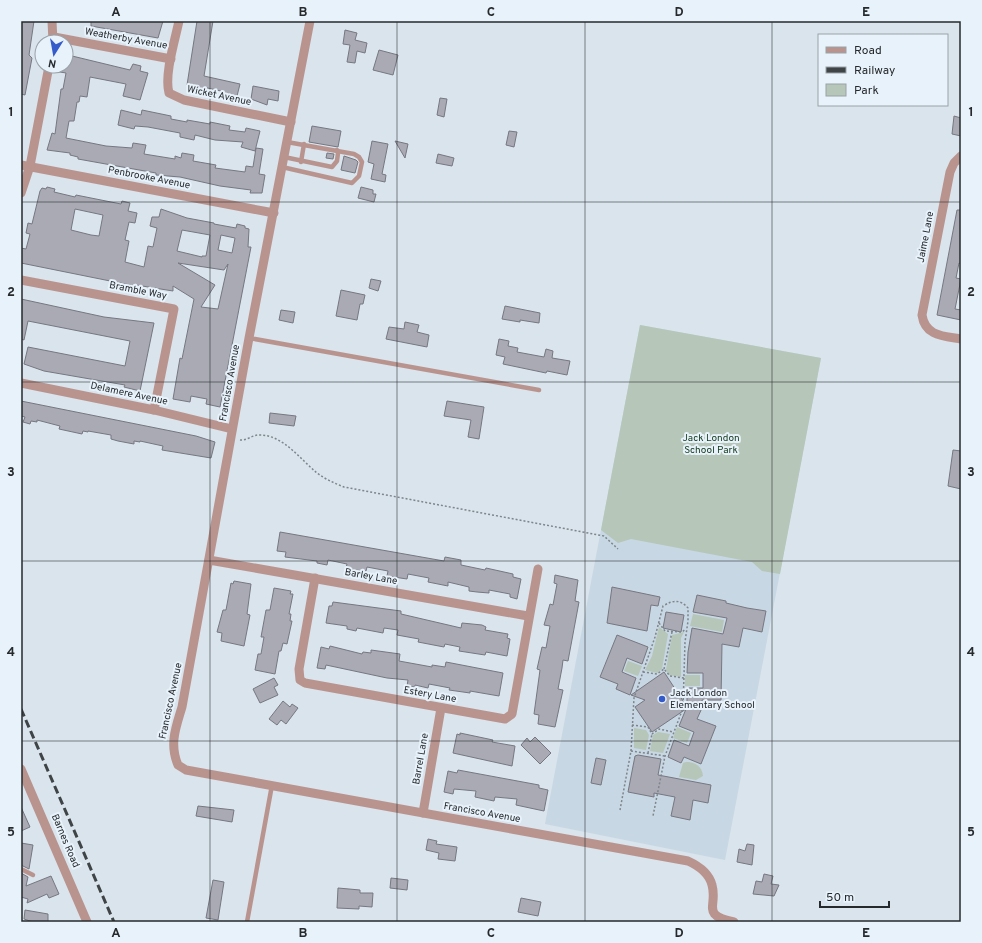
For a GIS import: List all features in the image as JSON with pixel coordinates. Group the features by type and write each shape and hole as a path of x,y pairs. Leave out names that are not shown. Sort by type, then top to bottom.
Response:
{"street":[{"path":"52,21 53,34"},
{"name":"Wicket Avenue","path":"178,21 167,87 169,93 177,98 291,122"},
{"name":"Francisco Avenue","path":"310,21 249,338 182,706 174,733 172,746 175,758 178,764 186,770 688,861 698,866 707,875 712,886 711,916 734,922"},
{"name":"Weatherby Avenue","path":"74,42 171,58"},
{"path":"21,193 47,74"},
{"name":"Jaime Lane","path":"961,156 954,162 950,172 922,315 924,325 932,333 961,339"},
{"name":"Penbrooke Avenue","path":"26,165 274,213"},
{"name":"Bramble Way","path":"21,280 174,309 154,410"},
{"name":"Delamere Avenue","path":"21,383 154,410 232,429"},
{"name":"Barley Lane","path":"209,560 528,616"},
{"name":"Estery Lane","path":"315,578 299,669 300,680 305,683 505,719 512,714 528,616 538,569"},
{"name":"Barrel Lane","path":"423,813 441,708"},
{"name":"Barnes Road","path":"21,769 87,922"}],"lane":[{"path":"282,167 340,182 355,181 358,176 362,160 354,154 287,142"},
{"path":"301,162 304,144"},
{"path":"284,158 332,167 337,161 338,153 336,150"},
{"path":"249,338 539,390"},
{"path":"247,922 272,785"},
{"path":"21,869 27,870 33,875"}],"path":[{"path":"231,438 241,441 260,434 271,437 285,444 316,472 330,482 344,487 604,536 618,549"},
{"path":"620,810 631,751 634,698 659,623 663,606 671,602 678,601 684,603 688,608 683,708 665,756 653,816"},
{"path":"659,623 665,631 682,632 687,629"},
{"path":"643,672 657,674 664,669 672,632"},
{"path":"664,669 670,676 684,678"},
{"path":"632,726 648,727 652,734 648,753"},
{"path":"652,734 659,729 674,732"},
{"path":"631,751 665,756"}],"shaded area":[{"name":"Jack London Elementary School","path":"640,325 821,358 725,860 545,824"}],"green space":[{"name":"Jack London School Park","path":"640,325 821,358 780,574 762,571 752,562 631,539 618,543 601,530"},
{"path":"693,614 724,620 722,632 690,626"},
{"path":"659,627 668,634 662,669 657,673 645,670 652,656"},
{"path":"684,632 681,638 681,677 669,675 666,670 672,635"},
{"path":"628,661 642,666 638,676 624,671"},
{"path":"685,675 700,675 700,686 685,686"},
{"path":"677,727 691,733 687,743 673,738"},
{"path":"634,728 646,730 649,735 646,750 634,748"},
{"path":"658,732 670,734 663,753 650,751 653,735"},
{"path":"686,762 698,765 703,776 696,780 679,777 683,763"}],"building":[{"path":"21,21 34,21 29,55 32,58 25,95 21,94"},
{"path":"91,21 163,21 158,38 91,26"},
{"path":"197,21 213,21 204,76 240,84 237,96 220,95 221,91 203,87 203,91 192,90 192,86 187,85"},
{"path":"345,30 357,33 355,40 367,43 365,53 357,51 355,63 347,62 350,45 343,44"},
{"path":"379,50 398,55 393,75 373,70"},
{"path":"74,56 130,70 133,64 141,66 140,71 148,73 140,100 123,96 126,84 90,77 87,97 80,96 79,102 77,102 74,121 69,121 66,138 106,146 132,148 133,143 146,145 144,154 175,159 175,156 181,158 182,153 194,155 193,161 216,165 215,168 245,172 246,166 253,167 256,148 263,149 259,174 265,175 262,193 250,193 251,190 220,186 180,177 156,175 156,173 78,159 78,157 70,155 70,153 47,150 52,133 55,134 61,89 63,89 66,74 74,74"},
{"path":"253,86 279,91 278,101 268,99 267,105 251,99"},
{"path":"440,98 447,99 444,117 437,115"},
{"path":"121,110 141,115 142,110 171,116 171,119 187,122 187,120 210,124 210,122 230,126 229,130 245,132 246,128 260,131 255,151 241,147 243,142 215,140 195,135 194,140 180,137 180,133 148,127 135,126 134,129 118,125"},
{"path":"954,116 961,118 961,136 952,134"},
{"path":"312,126 341,131 338,147 309,142"},
{"path":"509,131 517,132 514,147 506,145"},
{"path":"372,141 388,144 382,174 386,175 385,182 371,179 374,164 368,162"},
{"path":"395,141 408,144 405,158"},
{"path":"327,153 334,154 333,159 326,158"},
{"path":"438,154 454,158 452,166 436,163"},
{"path":"344,156 358,162 355,173 341,170"},
{"path":"47,187 55,189 54,192 75,197 76,195 121,204 122,201 130,203 128,211 137,213 135,223 129,222 125,240 129,241 125,262 144,267 148,246 153,247 157,228 150,226 152,217 159,217 161,209 187,218 236,228 237,224 245,226 245,228 249,229 248,247 251,247 220,407 206,404 207,399 191,396 190,402 173,399 180,358 182,359 194,299 173,286 173,291 135,286 21,263 21,248 26,249 30,234 26,233 28,223 32,224 40,191 42,188 46,189","holes":["75,209 103,215 99,236 71,230","182,230 210,235 206,256 202,257 177,251","221,235 235,238 232,253 218,250","178,263 224,270 228,264 218,309 201,307 215,285"]},
{"path":"361,187 373,190 373,194 376,194 374,202 358,198"},
{"path":"957,210 961,210 961,264 959,263 956,278 961,279 955,309 961,310 961,320 937,315"},
{"path":"371,279 381,281 378,291 369,288"},
{"path":"341,290 365,295 363,304 360,304 357,320 336,316"},
{"path":"21,299 104,317 154,323 140,391 124,387 125,385 44,371 24,364 28,347 125,366 130,341 28,321 24,340 21,339"},
{"path":"505,306 540,313 539,323 502,319"},
{"path":"281,310 295,312 293,323 279,320"},
{"path":"405,322 419,325 417,332 429,335 427,347 386,339 389,327 404,329"},
{"path":"499,339 509,341 508,346 518,348 517,352 544,357 546,349 553,351 552,358 570,361 567,375 547,371 546,373 503,364 505,357 496,355"},
{"path":"21,401 196,436 215,442 211,458 162,450 163,446 140,441 134,441 134,444 118,441 111,439 111,435 88,431 83,431 82,434 59,429 60,426 37,420 37,422 31,421 30,424 23,422 25,417 21,416"},
{"path":"447,401 484,407 479,439 468,437 471,420 444,416"},
{"path":"270,413 296,416 294,426 269,423"},
{"path":"953,450 961,451 961,489 948,486"},
{"path":"280,532 444,561 445,557 461,560 461,565 485,570 486,568 513,574 513,577 521,579 517,599 510,597 510,594 489,590 489,593 469,591 469,587 448,582 448,586 428,582 429,578 408,574 407,579 387,576 388,571 367,567 366,571 354,570 346,568 347,564 328,560 327,565 317,563 317,561 285,557 286,552 277,551"},
{"path":"555,575 578,580 575,601 579,602 568,661 563,660 558,689 563,690 555,727 538,724 539,715 534,714 540,670 537,669 542,647 546,648 550,626 544,625 550,604 553,605 557,584 554,583"},
{"path":"234,581 251,584 247,614 250,615 244,646 221,641 222,633 217,632 223,610 226,610 231,583 233,584"},
{"path":"612,587 660,597 658,606 651,605 647,631 607,623"},
{"path":"274,588 291,591 290,594 293,594 289,614 291,614 290,621 292,621 287,644 283,643 281,651 279,651 275,674 255,670 258,654 261,654 264,637 261,637 266,610 270,610"},
{"path":"697,595 726,601 726,603 747,608 766,611 762,632 743,628 739,647 722,644 721,700 702,700 702,708 697,719 716,726 701,764 684,757 681,763 668,757 674,740 689,746 694,732 679,726 686,709 652,732 635,707 645,700 631,695 664,672 687,707 687,688 703,688 703,673 687,673 688,652 692,628 723,634 727,618 693,612"},
{"path":"333,602 401,611 401,614 461,628 462,623 482,625 486,627 485,630 508,634 507,638 510,639 507,656 486,652 485,655 459,651 460,647 445,644 444,647 418,642 419,639 397,635 398,630 384,628 383,633 357,628 356,631 347,629 347,626 326,623 329,606 332,606"},
{"path":"666,612 684,615 681,632 663,628"},
{"path":"617,635 648,647 642,664 627,658 622,672 636,678 630,695 616,689 618,684 600,677"},
{"path":"330,646 362,654 363,652 371,653 371,650 400,654 399,661 432,667 432,665 445,667 446,662 503,673 499,696 470,691 470,693 449,690 450,688 429,684 428,688 415,685 415,687 407,686 408,680 387,678 326,665 325,669 317,668 321,647 329,649"},
{"path":"274,678 278,685 274,687 278,695 260,703 253,689"},
{"path":"283,701 290,707 292,704 298,708 286,724 281,720 277,725 269,719"},
{"path":"460,733 493,740 492,742 515,746 512,766 453,753 457,734 460,735"},
{"path":"535,737 551,753 540,764 521,745 527,738 530,742"},
{"path":"638,755 661,759 658,775 711,785 708,803 693,800 690,820 671,816 675,797 654,793 654,797 628,792 635,756"},
{"path":"596,758 606,760 601,785 591,783"},
{"path":"458,770 539,785 539,788 548,790 544,811 516,805 517,799 495,797 494,801 475,797 476,791 454,789 453,794 444,792 448,771 457,773"},
{"path":"198,806 234,810 232,822 196,816"},
{"path":"21,807 30,827 21,831"},
{"path":"428,839 437,841 436,844 457,847 455,861 438,859 439,853 426,850"},
{"path":"21,843 33,845 29,869 21,865"},
{"path":"747,844 754,845 752,865 737,862 739,849 745,851"},
{"path":"21,873 28,877 26,886 51,876 59,894 49,898 47,894 27,903 28,899 21,897"},
{"path":"764,874 773,876 771,884 779,885 774,896 753,894 756,881 762,882"},
{"path":"391,878 408,880 407,890 390,888"},
{"path":"213,880 224,882 218,920 206,918"},
{"path":"338,888 360,890 360,893 373,893 372,907 359,906 359,909 337,908"},
{"path":"521,898 541,902 538,916 518,912"},
{"path":"25,910 48,914 48,922 33,922 24,919"}],"railway":[{"path":"21,709 114,922"}],"place":[{"name":"Jack London Elementary School","path":"662,699"}]}
